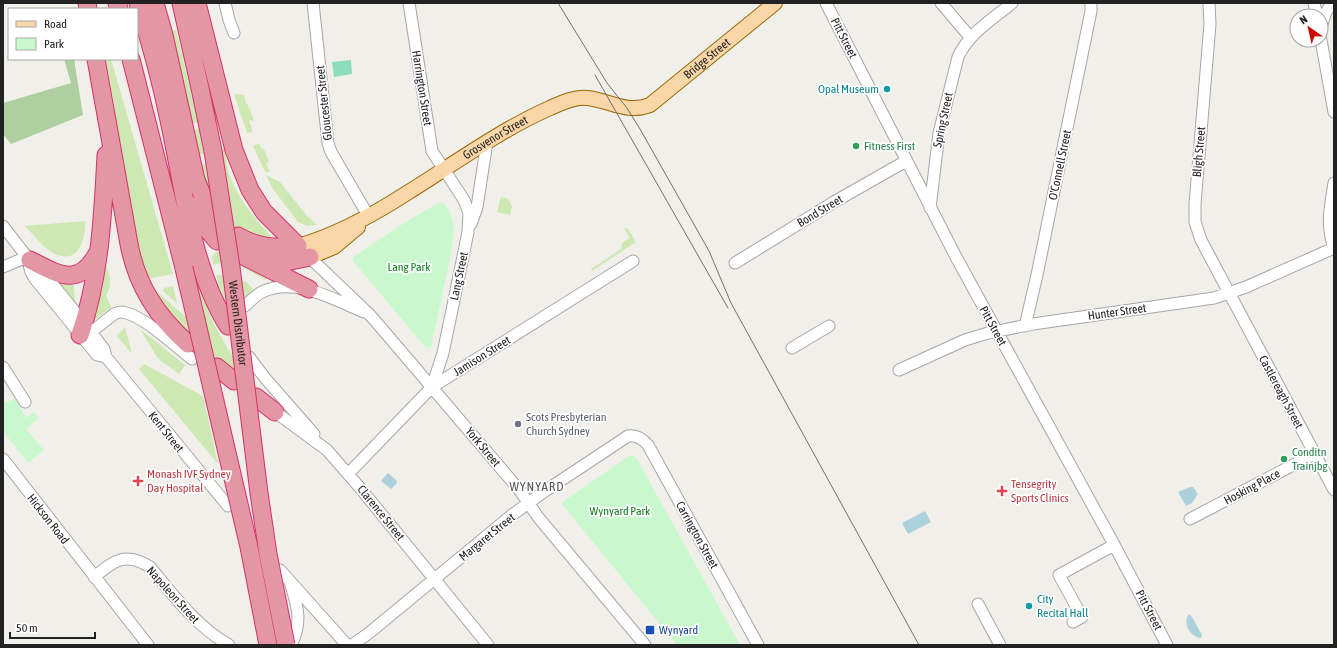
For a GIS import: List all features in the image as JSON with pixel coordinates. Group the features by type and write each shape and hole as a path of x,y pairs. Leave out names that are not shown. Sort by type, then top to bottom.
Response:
{"highway":[{"path":"138,3 169,120 190,225 202,269 210,293 228,326"},
{"path":"155,3 164,35 196,180 214,217"},
{"name":"Western Distributor","path":"181,3 213,150 232,274 268,554 290,643"},
{"path":"197,3 234,150 250,190 264,212 298,246"},
{"path":"89,60 129,271 142,303 156,325 169,341"},
{"path":"96,60 134,263 141,282 154,307 190,351"},
{"path":"131,60 184,268 248,547 268,645"},
{"path":"85,332 99,248 103,211 106,155"},
{"path":"178,165 188,200 192,208 202,224 217,240"},
{"path":"238,236 260,245 287,247 298,246"},
{"path":"29,259 59,275 70,276 78,273 86,267 95,256 99,248"},
{"path":"309,289 243,256 255,260 275,262 297,261 310,257"},
{"path":"256,398 275,412"}],"main road":[{"name":"Bridge Street","path":"635,109 650,105 775,3"},
{"name":"Grosvenor Street","path":"298,246 327,236 369,217 487,142 550,108 578,99 588,98 635,109"},
{"name":"Grosvenor Street","path":"310,257 334,247 369,217"}],"street":[{"path":"225,3 234,33"},
{"name":"Gloucester Street","path":"313,3 328,143 331,152 369,217"},
{"name":"Harrington Street","path":"409,3 432,152 444,170"},
{"name":"Pitt Street","path":"826,3 930,208 1167,645"},
{"path":"941,3 970,37"},
{"name":"Spring Street","path":"930,208 939,133 958,56 970,37 1012,3"},
{"name":"O'Connell Street","path":"1025,326 1042,251 1091,10 1091,3"},
{"name":"Bligh Street","path":"1209,3 1210,24 1195,204 1195,222 1201,240 1229,294"},
{"path":"1322,48 1334,112"},
{"path":"468,232 477,207 487,142"},
{"name":"Bond Street","path":"735,263 834,202 906,161"},
{"name":"Lang Street","path":"432,387 443,353 468,232 467,206 444,170"},
{"path":"1334,183 1329,223 1334,248"},
{"name":"Kent Street","path":"3,226 29,259 42,272 85,332 104,349 106,357 228,506"},
{"name":"York Street","path":"298,246 370,314 521,492 528,504 645,645"},
{"name":"Hunter Street","path":"899,370 965,340 997,331 1214,298 1229,294 1334,248"},
{"path":"3,267 29,259"},
{"name":"Jamison Street","path":"348,474 432,387 633,261"},
{"path":"245,306 262,292 274,288 285,287 309,289 370,314"},
{"name":"Castlereagh Street","path":"1229,294 1334,490"},
{"path":"85,332 114,314 126,312 148,325 169,341 190,351"},
{"path":"792,348 830,326"},
{"path":"249,357 265,378 328,450"},
{"path":"3,367 25,402"},
{"name":"Clarence Street","path":"275,412 328,450 488,645"},
{"name":"Margaret Street","path":"352,645 369,633 528,504 628,436"},
{"name":"Carrington Street","path":"628,436 638,437 648,445 758,645"},
{"name":"Hosking Place","path":"1190,519 1314,454"},
{"name":"Hickson Road","path":"3,460 148,645"},
{"path":"1073,622 1082,618 1059,575 1114,545"},
{"name":"Napoleon Street","path":"94,577 118,560 135,559 142,561 150,567 193,618 208,631 229,645"},
{"path":"280,570 346,645"},
{"path":"289,581 299,619 297,632 290,643"},
{"path":"978,604 1000,645"}],"green space":[{"path":"176,30 198,123 190,122 169,32"},
{"path":"64,60 74,60 83,115 11,144 3,134 3,103 71,83"},
{"path":"106,60 111,60 173,274 146,279 136,251"},
{"path":"351,60 352,74 334,77 332,62"},
{"path":"234,94 244,95 246,104 248,104 254,121 249,120 253,132 247,133"},
{"path":"199,128 204,154 198,155 192,132"},
{"path":"259,143 261,148 264,149 269,162 266,163 270,172 265,172 253,146"},
{"path":"225,148 226,160 231,179 248,209 271,236 269,240 240,231 226,220 208,195 200,167 205,163 208,178 224,176 220,149"},
{"path":"266,175 280,182 307,216 317,225 307,226 298,222 273,189"},
{"path":"501,197 507,198 512,206 510,215 497,212"},
{"name":"Lang Park","path":"438,203 444,204 449,210 454,225 451,254 431,347 426,348 353,261 353,257 401,225"},
{"path":"85,221 81,245 77,252 70,256 57,255 45,247 25,226"},
{"path":"624,228 628,229 636,242 592,271 591,269 621,249 622,243 630,238"},
{"path":"216,252 220,252 267,276 266,280 235,264 222,263 213,265 212,256"},
{"path":"104,260 110,282 106,295 111,307 96,319 93,318"},
{"path":"220,275 243,280 253,289 233,311 222,294 216,276"},
{"path":"73,280 75,300 80,310 55,281"},
{"path":"195,284 197,284 214,324 228,349 258,388 219,362 188,338 153,292 156,291 187,318"},
{"path":"173,286 177,303 163,291 164,288"},
{"path":"125,327 132,354 117,336"},
{"path":"140,329 185,365 179,374 161,361"},
{"path":"144,364 203,396 218,464 139,369"},
{"path":"3,399 6,403 15,399 26,418 33,412 39,418 26,429 44,450 28,463 3,431"},
{"name":"Wynyard Park","path":"629,456 634,456 637,459 740,645 677,645 561,503"}],"water":[{"path":"388,473 396,480 397,483 391,489 381,481"},
{"path":"1193,487 1198,494 1192,503 1186,506 1178,492"},
{"path":"925,511 931,522 908,534 902,523"},
{"path":"1189,614 1202,635 1201,638 1194,635 1188,629 1186,621"}],"tram line":[{"path":"558,3 607,83 627,108 640,129 709,251 731,303 919,645"},
{"path":"595,75 728,308"}],"place":[{"name":"Opal Museum","path":"887,89"},
{"name":"Fitness First","path":"856,146"},
{"name":"Scots Presbyterian Church Sydney","path":"518,424"},
{"name":"Conditn Trainjbg","path":"1284,459"},
{"name":"Monash IVF Sydney Day Hospital","path":"138,481"},
{"name":"Tensegrity Sports Clinics","path":"1002,491"},
{"name":"City Recital Hall","path":"1029,606"},
{"name":"Wynyard","path":"650,630"}],"district":[{"name":"WYNYARD","path":"537,486"}]}
